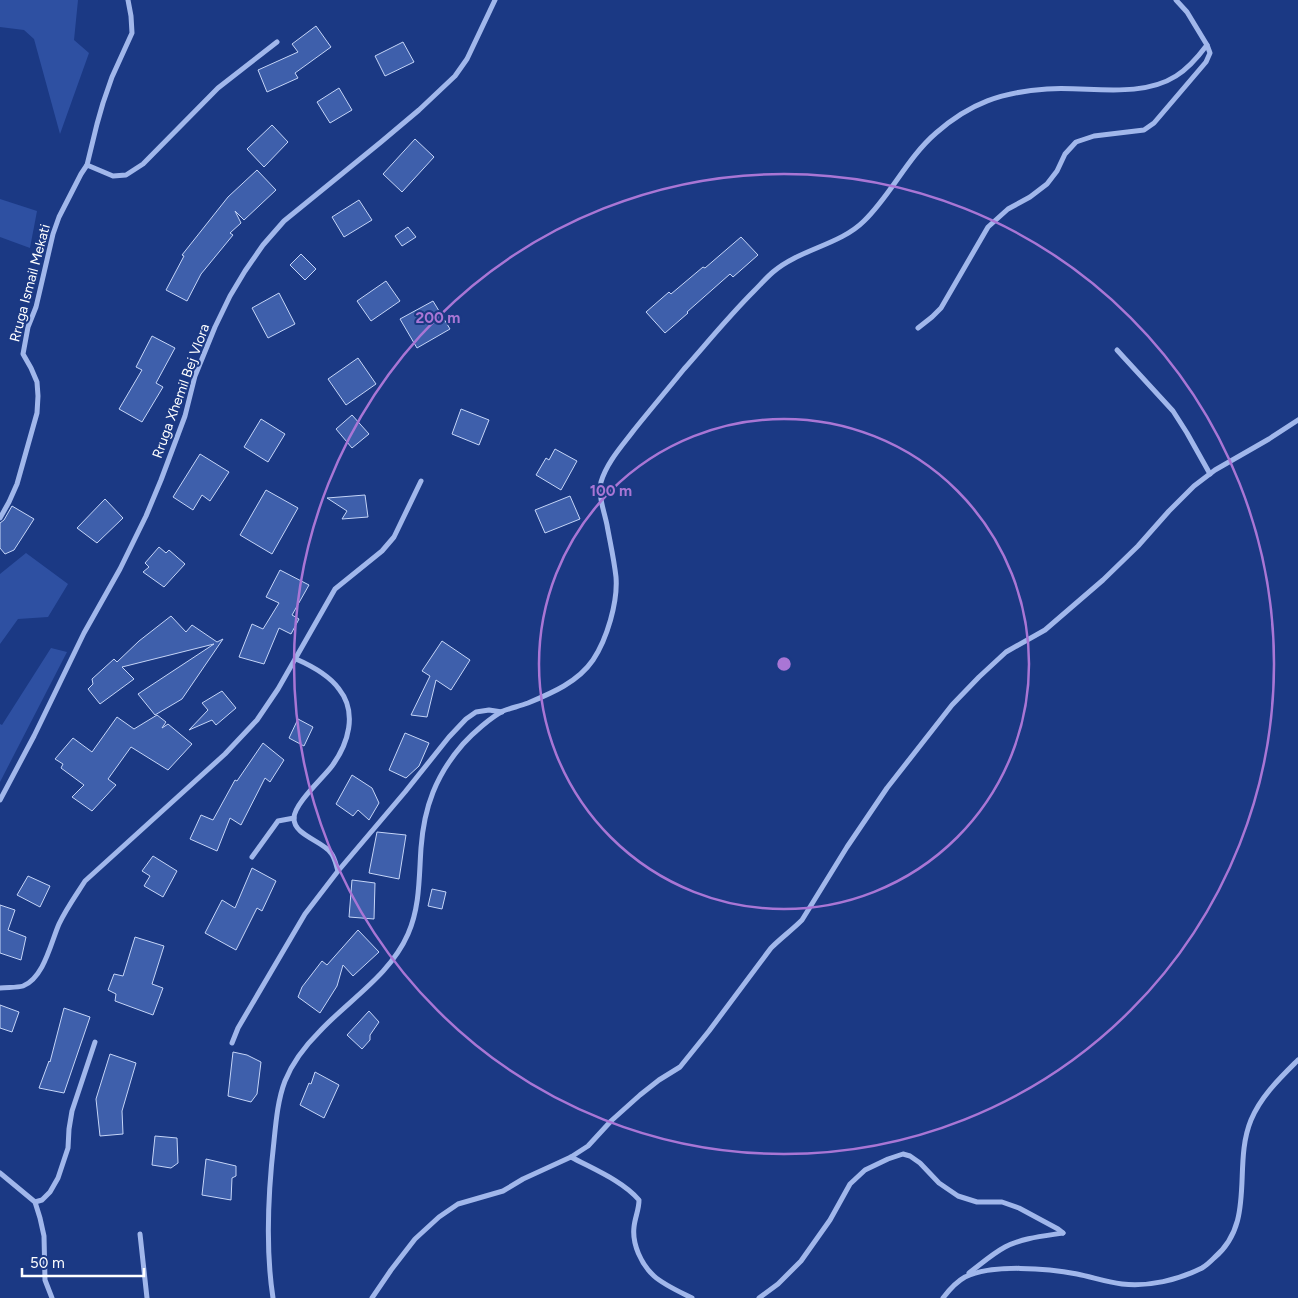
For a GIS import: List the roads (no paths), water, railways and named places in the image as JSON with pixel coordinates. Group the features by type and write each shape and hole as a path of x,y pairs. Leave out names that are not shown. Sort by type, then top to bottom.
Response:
{"street":[{"name":"Rruga Ismail Mekati","path":"0,518 18,484 37,414 37,382 23,354 28,326 36,307 53,234 59,217 81,174 88,165 96,124 106,94 132,33 128,0"},
{"name":"Rruga Xhemil Bej Vlora","path":"0,800 34,736 84,633 120,569 146,516 185,416 195,376 230,296 245,271 263,245 284,221 381,142 455,76 467,59 495,0"},
{"path":"918,328 940,308 988,227 1008,209 1030,197 1047,184 1057,171 1065,154 1076,142 1094,136 1144,130 1154,123 1206,62 1210,52 1207,45 1187,12 1176,0"},
{"path":"88,165 112,176 126,175 143,164 218,88 277,42"},
{"path":"273,1298 268,1262 268,1216 277,1110 284,1084 304,1048 323,1027 367,988 398,953 409,933 416,911 420,883 421,844 426,812 434,785 448,762 466,740 502,712 558,690 582,674 594,659 609,624 614,601 616,581 600,486 606,469 616,453 652,407 738,307 774,271 798,255 849,234 864,222 932,135 955,117 991,98 1016,93 1049,88 1140,89 1157,85 1174,78 1190,65 1207,45"},
{"path":"1117,350 1173,411 1210,474"},
{"path":"372,1298 390,1270 415,1239 439,1216 458,1204 503,1191 523,1179 571,1157 588,1146 611,1121 659,1080 680,1067 770,948 802,920 847,846 887,788 952,705 979,676 1006,652 1045,630 1103,580 1194,486 1215,470 1298,420"},
{"path":"0,988 23,986 37,976 70,903 85,881 226,754 257,720 296,659 335,589 382,551 394,537 421,481"},
{"path":"296,659 311,666 339,688 347,701 350,715 343,749 332,766 308,793 297,809 294,818 296,826 304,834 331,852 336,861 338,871"},
{"path":"232,1043 238,1028 305,914 338,871 466,719 476,712 489,710 502,712"},
{"path":"252,857 278,821 294,818"},
{"path":"35,1202 42,1200 50,1192 58,1178 68,1148 72,1111 95,1042"},
{"path":"964,1278 982,1271 1004,1269 1051,1270 1123,1284 1143,1284 1160,1283 1204,1267 1219,1254 1231,1239 1238,1220 1242,1196 1243,1149 1251,1120 1269,1091 1298,1060"},
{"path":"759,1298 778,1284 800,1261 830,1220 850,1184 865,1170 903,1154 910,1156 920,1163 939,1184 958,1196 977,1202 1002,1202 1019,1208 1063,1233 1006,1246 950,1289 943,1298"},
{"path":"571,1157 622,1184 635,1194 639,1200 639,1209 634,1226 635,1243 642,1260 654,1276 692,1298"},
{"path":"0,1173 35,1202 44,1236 45,1280 52,1298"},
{"path":"140,1234 147,1298"}]}
